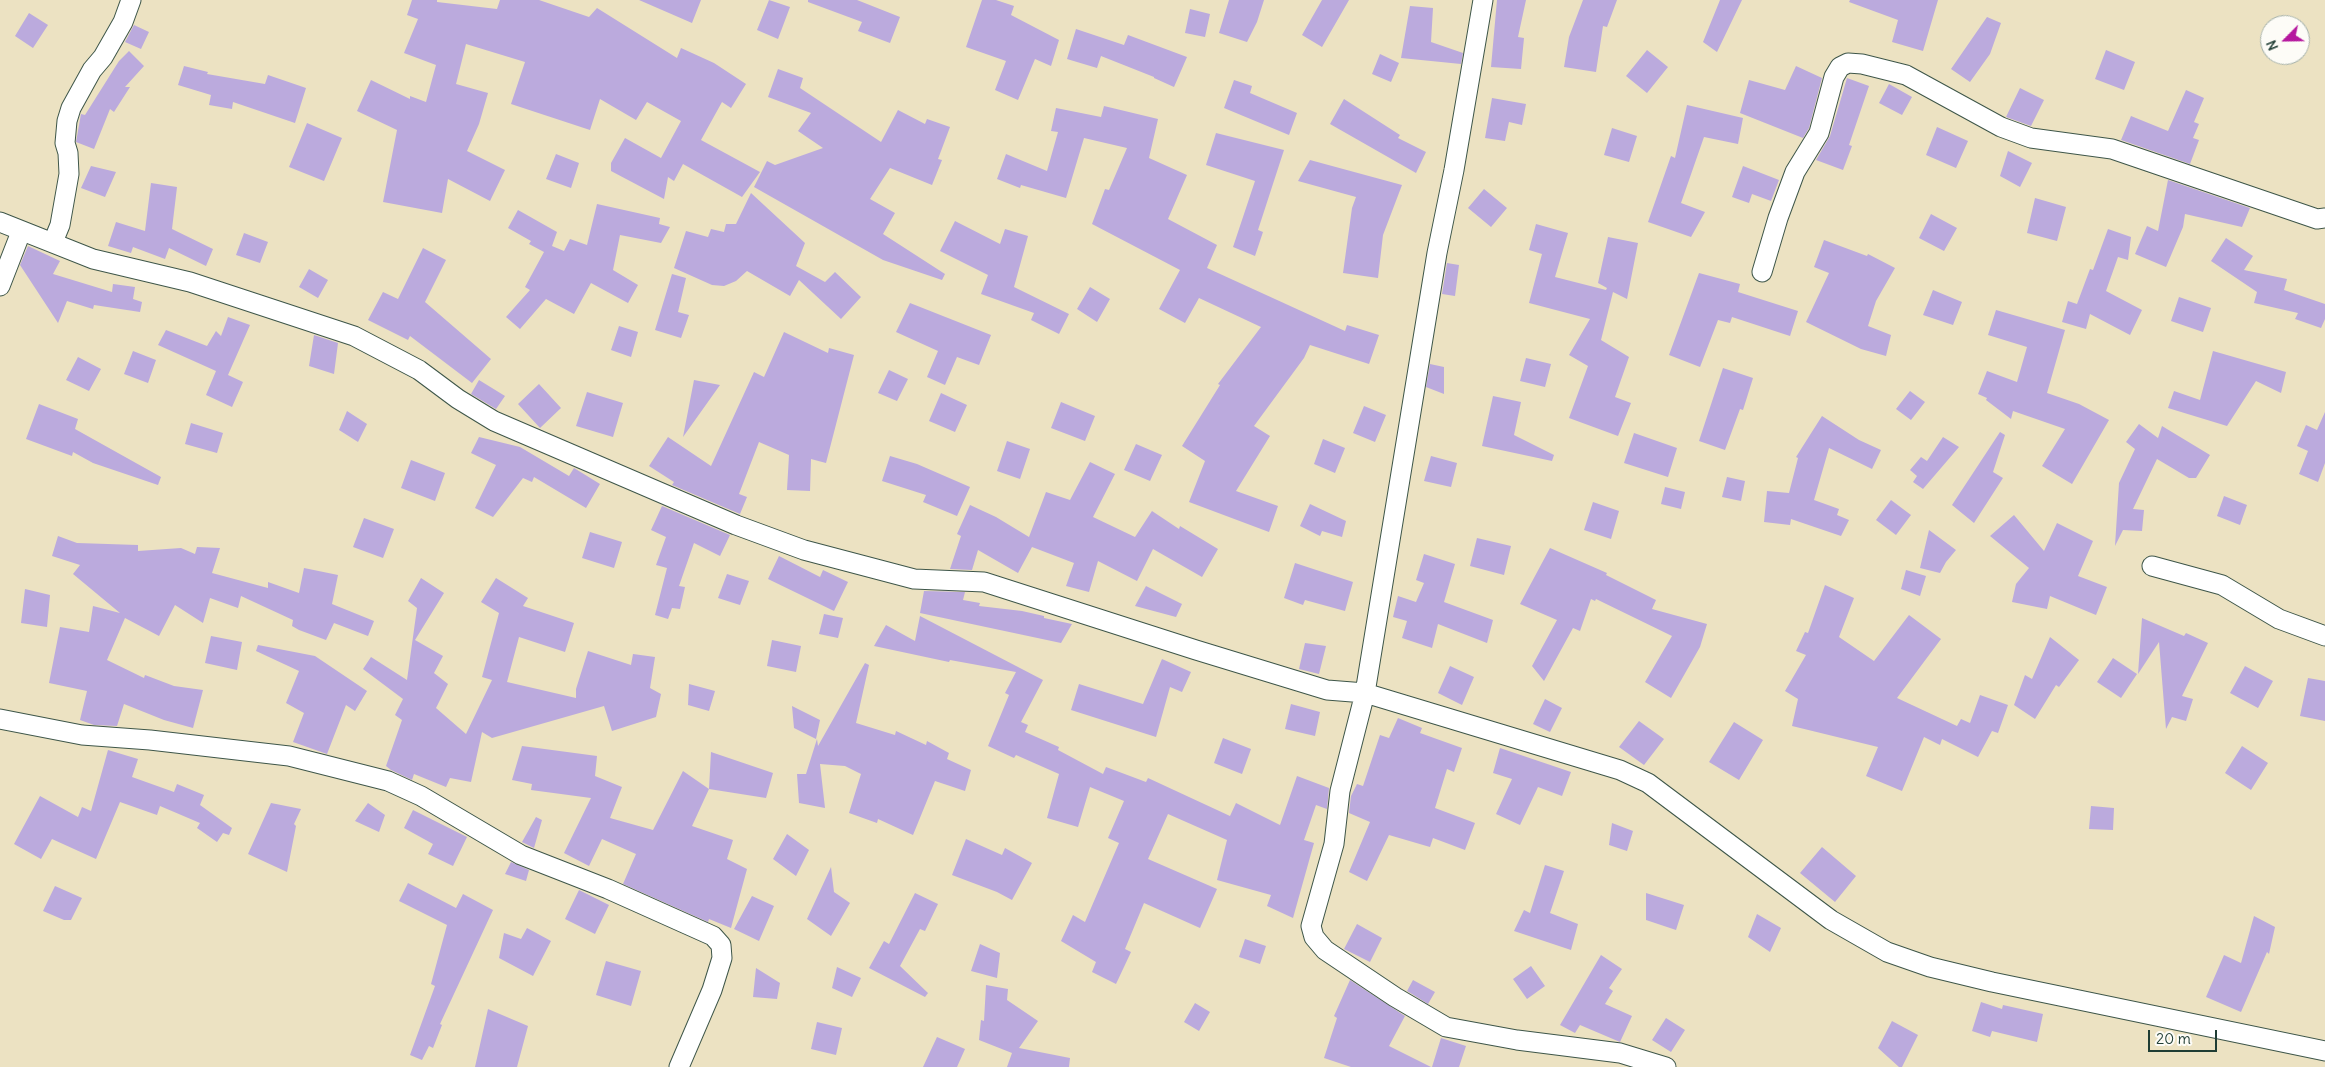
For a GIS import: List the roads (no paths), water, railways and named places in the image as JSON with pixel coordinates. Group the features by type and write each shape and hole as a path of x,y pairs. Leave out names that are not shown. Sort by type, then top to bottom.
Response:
{"street":[{"path":"53,242 60,225 69,174 68,153 65,144 67,121 71,108 92,70 123,22 132,0"},
{"path":"1483,0 1454,170 1437,253 1365,693 1340,792 1334,844 1311,926 1314,937 1325,950 1446,1027 1517,1040 1620,1053 1666,1067"},
{"path":"1762,272 1778,218 1795,172 1819,134 1834,77 1840,67 1848,63 1862,64 1906,75 2001,127 2031,138 2112,150 2310,216 2325,218"},
{"path":"0,222 21,232 93,258 190,282 354,336 419,370 458,399 494,420 736,525 804,550 914,579 984,582 1327,690 1365,693 1620,770 1648,783 1831,920 1887,952 1930,966 1992,982 2325,1051"},
{"path":"0,286 21,232"},
{"path":"2152,566 2222,584 2279,619 2325,636"},
{"path":"0,719 82,735 150,740 289,756 388,781 421,796 521,855 608,889 713,936 720,945 722,958 712,990 678,1067"}]}
